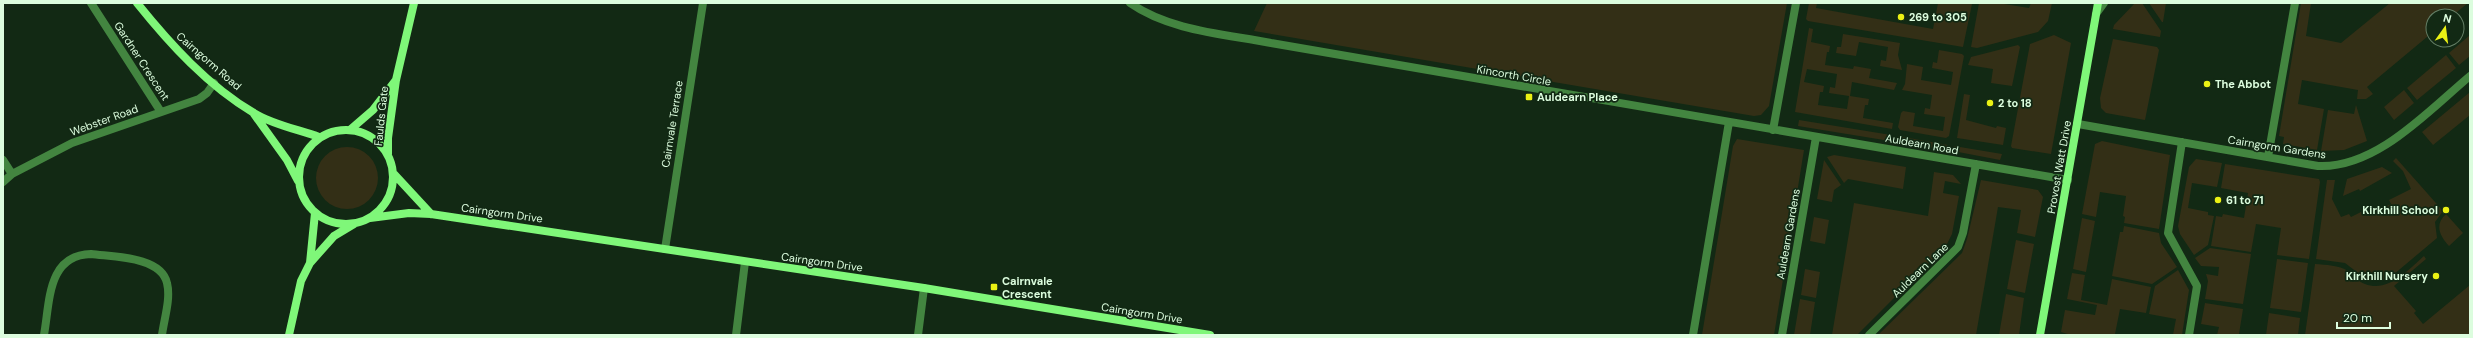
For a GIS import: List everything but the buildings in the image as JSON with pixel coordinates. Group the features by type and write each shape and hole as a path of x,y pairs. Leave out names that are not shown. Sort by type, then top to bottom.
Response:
{"street":[{"name":"Gardner Crescent","path":"91,3 161,112"},
{"name":"Cairngorm Road","path":"137,3 172,46 214,83 254,114 287,160 298,182"},
{"name":"Faulds Gate","path":"388,155 388,138 396,80 414,3"},
{"name":"Cairnvale Terrace","path":"665,249 702,3"},
{"name":"Kincorth Circle","path":"1130,3 1168,21 1201,30 1773,130"},
{"path":"1773,130 1796,3"},
{"path":"2093,3 2096,14"},
{"name":"Provost Watt Drive","path":"2040,335 2098,3"},
{"path":"2096,14 2104,3"},
{"path":"2268,157 2295,3"},
{"name":"Cairngorm Gardens","path":"2078,124 2327,167 2359,160 2386,145 2470,76"},
{"name":"Faulds Gate","path":"351,129 373,110 396,80"},
{"name":"Webster Road","path":"3,182 12,174 72,143 199,99 207,93 214,83"},
{"name":"Cairngorm Road","path":"254,114 319,137"},
{"path":"1693,335 1729,122"},
{"path":"355,224 341,224 327,220 315,213 302,195 298,182 299,168 303,156 310,146 319,137 334,131 351,129 373,137 388,155 394,174 431,214"},
{"name":"Auldearn Road","path":"1773,130 2068,180"},
{"name":"Auldearn Gardens","path":"1782,335 1816,137"},
{"path":"2182,142 2168,233 2169,239 2197,286 2189,335"},
{"path":"3,160 12,174"},
{"name":"Auldearn Lane","path":"1869,335 1958,247 1963,233 1976,164"},
{"path":"289,335 301,280 310,263 334,236 355,224 370,218 388,199 394,174"},
{"path":"310,263 315,213"},
{"name":"Cairngorm Drive","path":"370,218 409,213 431,214 924,288 1210,335"},
{"path":"44,335 56,273 67,260 82,254 148,262 160,270 167,283 162,335"},
{"path":"736,335 745,262"},
{"path":"918,335 924,288"}],"shaded area":[{"path":"1267,3 1787,3 1769,106 1761,115 1754,116 1254,31"},
{"path":"1809,3 1817,3 1816,8 1933,29 1938,3 1972,4 1963,47 1808,21 1806,19"},
{"path":"1979,3 1998,3 2029,8 2031,3 2052,3 2048,21 2038,32 1977,48 1971,47"},
{"path":"2135,3 2142,3 2161,31 2160,37 2113,29 2114,25"},
{"path":"2149,3 2166,3 2163,22 2162,22"},
{"path":"2301,3 2311,3 2306,36 2341,43 2390,3 2468,3 2462,8 2425,8 2425,39 2367,87 2373,94 2366,99 2357,99 2358,90 2302,80 2298,104 2324,109 2317,150 2283,144 2284,137 2279,136"},
{"path":"1809,28 1813,29 1811,42 1830,46 1829,52 1827,52 1825,65 1853,69 1854,66 1871,69 1869,78 1897,83 1894,90 1852,82 1850,96 1869,99 1868,105 1865,105 1863,118 1893,123 1892,129 1795,112","holes":["1807,69 1837,74 1835,88 1830,87 1829,93 1849,96 1847,109 1818,105 1820,92 1823,92 1824,86 1804,82"]},
{"path":"1843,34 1900,43 1898,55 1902,70 1880,66 1881,60 1886,61 1888,47 1859,42 1856,56 1836,53 1837,47 1841,47"},
{"path":"2054,35 2071,43 2051,154 2012,148 2011,146 2030,44"},
{"path":"2470,35 2470,56 2459,65 2449,53 2455,48 2465,48 2465,39"},
{"path":"2113,39 2157,47 2159,50 2145,120 2106,113 2101,108 2100,98"},
{"path":"2018,45 2020,47 2012,86 1991,83 1993,69 1968,65 1971,57"},
{"path":"1939,50 1962,54 1964,56 1949,136 1946,138 1900,130 1898,127 1901,113 1903,111 1915,113 1913,126 1943,131 1945,117 1924,114 1925,108 1930,109 1932,95 1902,90 1905,84 1907,64 1923,67 1921,80 1951,85 1953,72 1932,68 1933,62 1937,63"},
{"path":"2446,55 2456,68 2417,100 2407,88"},
{"path":"2404,90 2414,103 2394,120 2384,107"},
{"path":"2470,92 2470,115 2433,145 2422,132"},
{"path":"1964,94 1970,95 1966,120 1996,128 1997,126 2006,128 2003,145 1957,138"},
{"path":"2356,105 2367,141 2344,150 2321,151 2328,110 2354,114"},
{"path":"1799,120 1891,135 1890,141 1798,126"},
{"path":"1898,136 1948,145 1947,150 1897,142"},
{"path":"1737,139 1804,150 1774,335 1702,335 1733,146"},
{"path":"2102,141 2170,155 2159,229 2124,223 2125,217 2123,216 2126,196 2100,192 2096,217 2082,214 2095,144"},
{"path":"1954,146 2002,154 2000,160 1953,151"},
{"path":"347,147 359,149 369,156 376,166 378,178 376,190 369,200 359,207 347,209 335,207 325,200 318,190 316,178 318,166 325,156 335,149"},
{"path":"1834,155 1906,167 1903,189 1848,179 1844,183 1827,157"},
{"path":"2396,158 2443,211 2435,222 2437,238 2393,275 2381,281 2366,279 2345,263 2316,259 2327,180 2335,180 2332,199 2341,217 2349,214 2351,217 2363,211 2366,216 2391,204 2389,200 2411,189 2403,171 2393,161"},
{"path":"2196,159 2222,163 2217,187 2192,183 2188,208 2208,212 2208,215 2214,216 2208,245 2194,255 2180,234 2178,226 2189,167"},
{"path":"1824,160 1841,185 1834,190 1832,202 1817,199"},
{"path":"2225,164 2319,179 2320,182 2309,259 2277,255 2281,228 2256,224 2251,252 2211,246 2216,216 2222,217 2223,214 2244,218 2248,193 2221,188"},
{"path":"2382,167 2392,173 2360,191 2359,189 2343,196 2347,179"},
{"path":"1934,172 1953,175 1961,184 1945,181 1943,193 1959,196 1952,234 1946,246 1857,335 1832,335 1854,203 1928,216"},
{"path":"1981,180 2038,190 2043,197 2035,237 2017,233 2021,210 1998,207 1976,335 1878,335 1962,253 1967,239"},
{"path":"2446,214 2463,233 2449,246 2441,234 2439,226 2442,218"},
{"path":"1814,217 1829,220 1825,244 1810,241"},
{"path":"2082,218 2095,221 2086,272 2073,269"},
{"path":"2124,226 2159,233 2161,243 2177,267 2152,284 2112,276 2120,232 2123,232"},
{"path":"2016,240 2034,244 2025,293 2007,289"},
{"path":"2210,248 2251,254 2243,304 2205,299 2208,281 2206,274 2218,276 2219,267 2201,266 2195,258"},
{"path":"2424,256 2426,259 2394,286 2416,311 2414,313 2423,324 2470,285 2470,335 2305,335 2315,264 2344,269 2363,283 2373,286 2390,283 2397,279"},
{"path":"2277,259 2308,263 2301,312 2270,308"},
{"path":"1805,269 1820,272 1816,298 1801,295"},
{"path":"2178,270 2189,290 2182,335 2173,335 2176,319 2149,314 2155,286"},
{"path":"2072,273 2085,275 2081,300 2107,305 2112,279 2151,287 2146,313 2120,309 2115,334 2120,335 2071,335 2061,332 2065,310 2095,315 2097,305 2067,299"},
{"path":"2006,294 2024,298 2019,335 1999,335"},
{"path":"1800,299 1815,302 1810,335 1794,335"},
{"path":"2205,303 2243,309 2239,334 2243,335 2217,335 2219,327 2201,324"},
{"path":"2269,313 2300,318 2298,335 2266,335"}],"place":[{"name":"269 to 305","path":"1901,17"},
{"name":"The Abbot","path":"2207,84"},
{"name":"Auldearn Place","path":"1529,97"},
{"name":"2 to 18","path":"1990,103"},
{"name":"61 to 71","path":"2218,200"},
{"name":"Kirkhill School","path":"2446,210"},
{"name":"Kirkhill Nursery","path":"2436,276"},
{"name":"Cairnvale Crescent","path":"994,287"}]}
